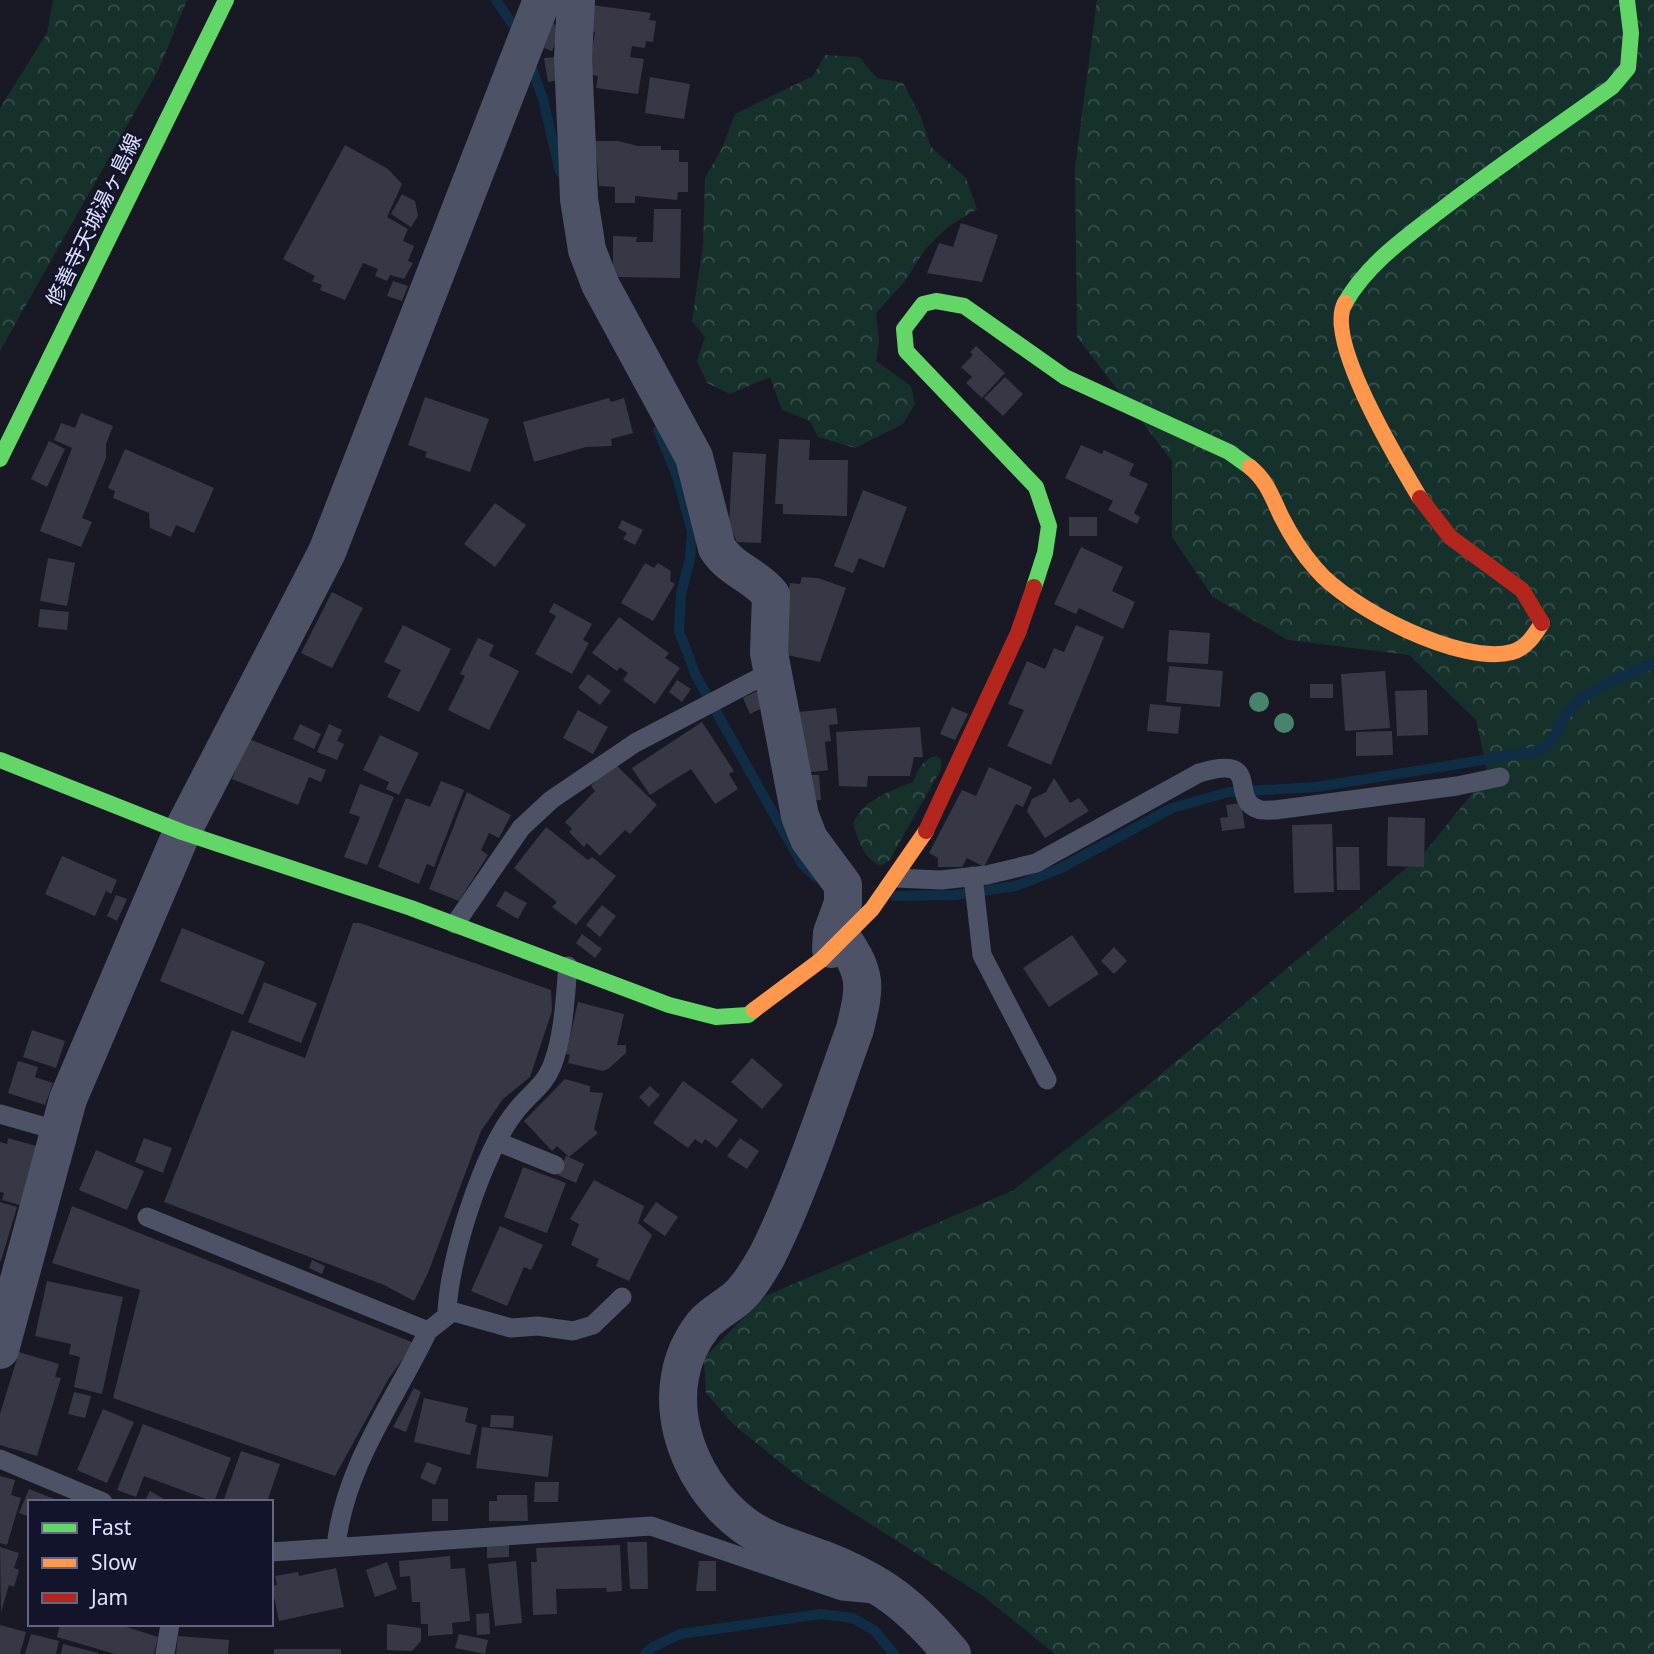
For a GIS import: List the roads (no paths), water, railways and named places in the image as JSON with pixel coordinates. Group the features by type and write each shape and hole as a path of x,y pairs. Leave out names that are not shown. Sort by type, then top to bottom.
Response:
{"street":[{"name":"修善寺天城湯ヶ島線","path":"0,459 226,0"},
{"path":"576,0 573,58 579,199 587,250 625,331 694,457 717,548 725,561 756,578 771,595 769,653 800,816 846,917 862,976 862,997 855,1029 768,1254 740,1295 705,1323 688,1349 677,1396 680,1428 688,1454 720,1503 737,1518 779,1544 825,1560 889,1591 920,1616 952,1654"},
{"path":"0,760 181,832 455,924 669,1005 716,1017 737,1018 758,1009 846,917 895,879 929,826 1018,633 1045,553 1049,526 1043,501 1022,469 906,351 904,329 923,304 936,301 964,306 1065,377 1237,457 1254,468 1271,490 1282,518 1319,573 1347,599 1415,636 1502,655 1531,643 1542,623 1535,603 1510,578 1445,534 1417,499 1356,376 1341,333 1343,304 1369,272 1417,229 1540,136 1612,87 1628,68 1631,33 1627,0"},
{"path":"0,1350 68,1099 181,832 327,552 530,31"}],"lane":[{"path":"455,924 521,828 551,800 602,763 772,671"},
{"path":"895,879 973,878 1036,863 1199,773 1221,766 1230,767 1240,775 1248,802 1257,809 1275,810 1457,786 1500,776"},
{"path":"973,878 982,955 1047,1080"},
{"path":"336,1548 346,1494 359,1461 428,1331 443,1321 447,1310 449,1282 465,1218 498,1142 515,1111 541,1087 552,1065 561,1030 568,966"},
{"path":"0,1114 60,1131"},
{"path":"498,1142 555,1165"},
{"path":"147,1217 428,1331"},
{"path":"447,1310 511,1328 537,1326 573,1331 593,1325 622,1297"},
{"path":"0,1459 98,1500"},
{"path":"273,1552 651,1526 842,1591 859,1594 889,1591"},
{"path":"165,1654 170,1626"}],"waterway":[{"path":"496,0 518,32"},
{"path":"530,63 543,99 560,172"},
{"path":"658,430 677,476 692,532 690,559 681,594 679,631 696,676 802,864 816,877"},
{"path":"894,896 955,895 1016,886 1061,868 1172,808 1229,792 1316,787 1533,752 1552,740 1563,718 1576,703 1608,683 1654,663"},
{"path":"645,1654 653,1647 680,1634 821,1614 853,1618 875,1631 894,1654"}]}
